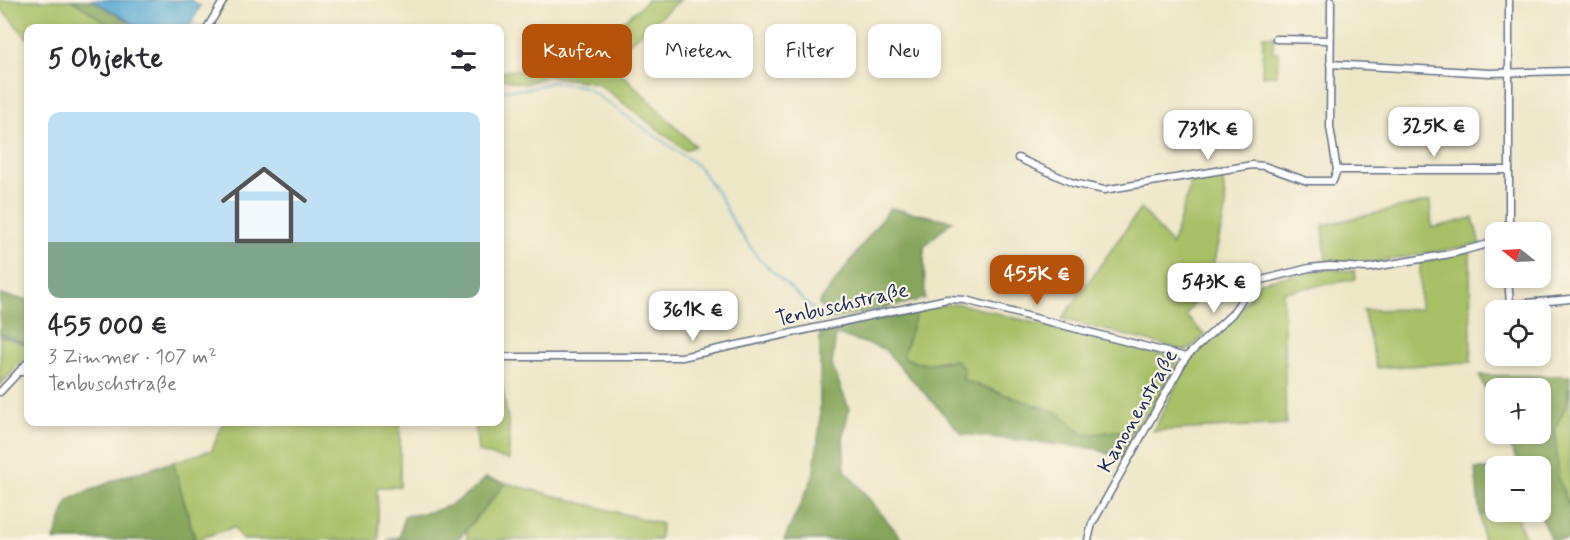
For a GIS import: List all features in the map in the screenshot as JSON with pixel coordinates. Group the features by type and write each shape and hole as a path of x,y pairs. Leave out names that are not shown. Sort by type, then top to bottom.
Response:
{"street":[{"path":"209,24 224,0"},
{"path":"1018,158 1073,183 1104,190 1252,165 1280,171 1307,181 1333,180 1337,170 1330,127 1331,0"},
{"path":"1509,0 1509,222"},
{"path":"1276,39 1330,39"},
{"path":"1330,64 1510,74 1570,71"},
{"path":"1337,170 1509,170"},
{"name":"Kanonenstraße","path":"1088,540 1092,524 1186,357 1232,314 1254,282 1309,268 1329,266 1368,268 1450,254 1485,245"},
{"name":"Tenbuschstraße","path":"504,357 682,357 947,299 965,300 1186,357"},
{"path":"1551,301 1570,299"},
{"path":"0,392 24,366"},
{"path":"19,372 24,372"}],"green space":[{"path":"0,0 72,0 108,24 24,24 24,34 0,7"},
{"path":"72,0 92,0 134,24 108,24"},
{"path":"647,0 680,0 652,24 644,24 644,30 632,40 632,24 618,24"},
{"path":"1263,36 1274,36 1273,52 1278,52 1277,75 1262,76"},
{"path":"522,70 522,78 542,78 525,84 504,80 504,72"},
{"path":"561,78 626,78 695,146 685,150 597,83"},
{"path":"1222,173 1226,207 1212,270 1186,316 1205,335 1187,351 1062,319 1141,208 1172,245 1188,193 1190,178"},
{"path":"1430,201 1432,228 1473,218 1480,244 1367,264 1326,263 1323,225"},
{"path":"890,208 952,221 924,246 925,299 829,320 819,303"},
{"path":"1470,251 1471,362 1377,368 1363,310 1420,309 1420,263"},
{"path":"1325,269 1355,271 1356,279 1283,292 1286,424 1153,431 1190,358 1238,313 1260,282"},
{"path":"0,295 24,299 24,343 0,334"},
{"path":"960,304 1178,359 1144,423 1134,429 1085,435 1058,413 963,380 945,360 923,363 903,356 917,311 934,306"},
{"path":"917,311 903,356 916,363 957,360 964,369 963,380 1058,413 1085,435 1134,429 1122,460 1097,449 962,434 884,349 836,334 832,365 849,409 843,436 845,470 903,540 784,540 813,477 820,424 820,332"},
{"path":"0,336 24,344 24,359 0,385"},
{"path":"1479,375 1570,376 1567,403 1555,429 1559,481 1570,508 1570,540 1551,540 1543,522 1551,522 1551,456 1515,456 1509,444 1551,444 1551,378 1485,378 1485,389"},
{"path":"1570,387 1570,508 1558,481 1555,429 1567,403"},
{"path":"504,397 509,426 509,460 478,452 475,426 504,426"},
{"path":"221,426 400,426 400,487 377,487 379,540 242,540 234,527 195,540 173,462 212,450"},
{"path":"173,462 195,540 54,540 68,500 122,477"},
{"path":"1475,469 1485,469 1485,514 1480,515"},
{"path":"486,478 506,483 460,537 454,540 387,540 400,537 404,516 449,506 467,495"},
{"path":"506,483 662,524 659,540 467,540 466,529"},
{"path":"1485,514 1485,522 1518,522 1526,540 1483,540 1480,515"}],"water":[{"path":"92,0 191,0 200,6 191,24 134,24"}],"waterway":[{"path":"504,90 527,89 554,82 585,87 697,165 718,193 735,225 758,258 826,321"}]}
